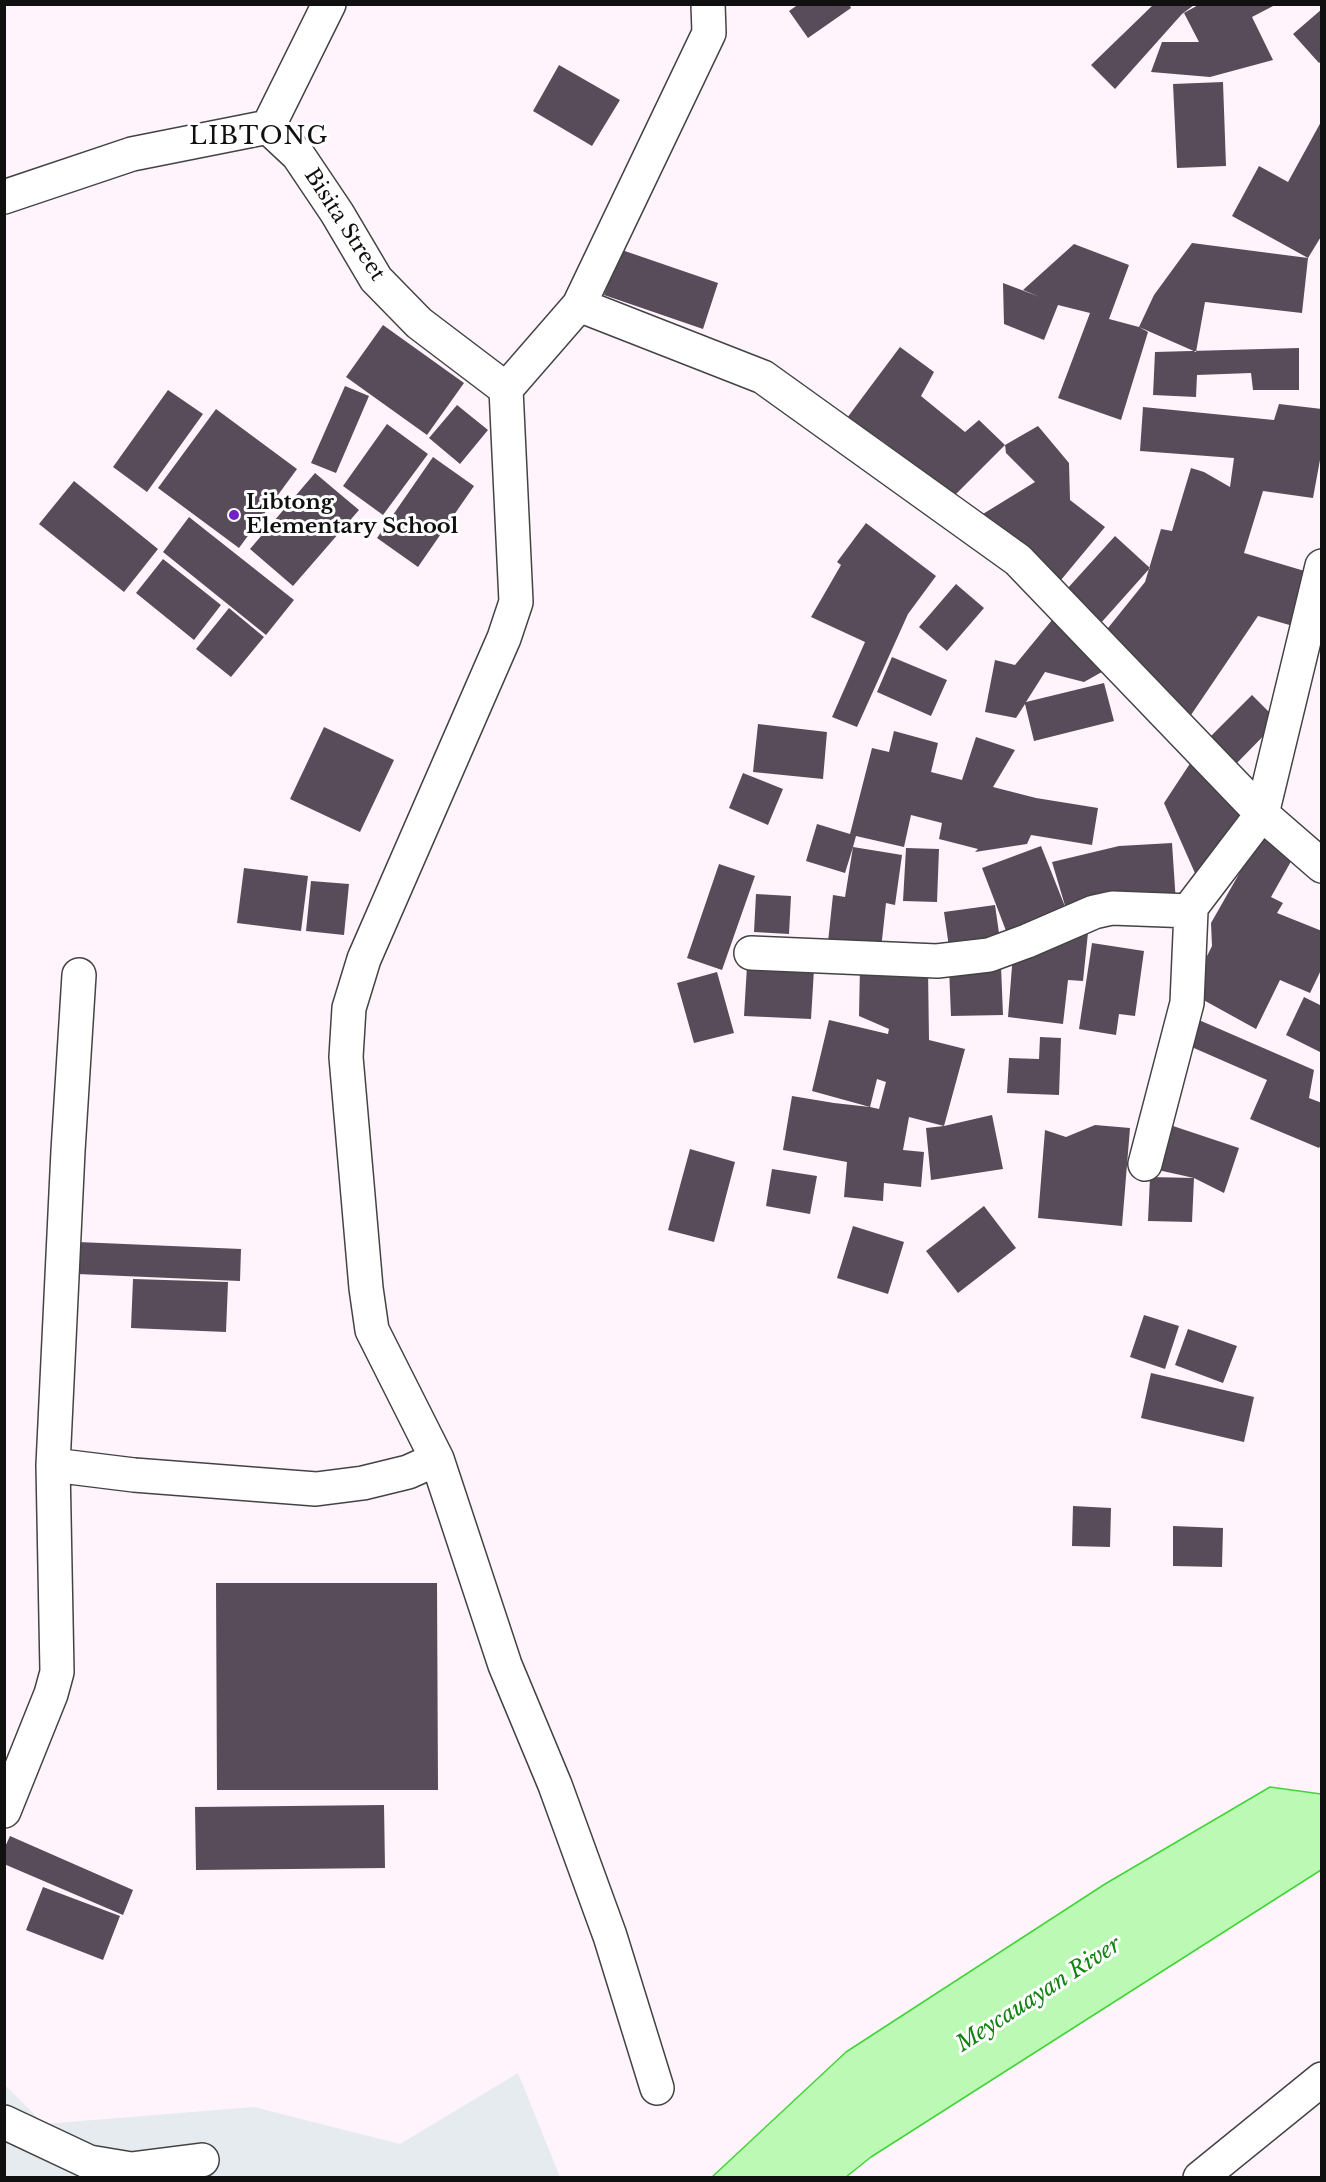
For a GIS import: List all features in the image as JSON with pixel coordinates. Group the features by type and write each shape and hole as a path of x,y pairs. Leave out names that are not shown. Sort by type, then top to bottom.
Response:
{"street":[{"path":"4,197 132,154 268,127 329,4"},
{"path":"657,2088 610,1936 555,1785 505,1665 437,1459 372,1330 366,1288 346,1057 349,1008 364,959 467,725 504,638 516,602 506,388 579,305 709,33 708,4"},
{"name":"Bisita Street","path":"268,127 298,155 337,213 376,279 419,323 506,388"},
{"path":"579,305 763,377 1018,560 1262,814 1322,866"},
{"path":"1145,1164 1187,1003 1192,906 1262,814 1315,623 1322,566"},
{"path":"751,953 937,961 989,956 1094,912 1112,908 1191,911"},
{"path":"4,1811 51,1694 57,1672 53,1465 79,975"},
{"path":"53,1465 134,1475 316,1490 363,1483 408,1472 437,1459"},
{"path":"1200,2178 1322,2079"},
{"path":"4,2122 89,2162 131,2169 202,2160"}],"shaded area":[{"path":"518,2073 560,2177 5,2177 4,2084 44,2124 254,2107 400,2144"}],"water":[{"name":"Meycauayan River","path":"1270,1787 1321,1794 1321,1870 871,2157 846,2177 712,2177 846,2052 1105,1884"}],"building":[{"path":"799,4 849,4 851,8 808,38 789,11"},
{"path":"1200,4 1277,4 1252,17 1273,60 1210,77 1151,72 1162,42 1199,42 1184,13"},
{"path":"1153,5 1194,5 1182,14 1115,89 1091,65"},
{"path":"1322,9 1322,61 1319,63 1293,34"},
{"path":"559,65 620,100 592,146 533,111"},
{"path":"1223,82 1226,166 1177,168 1173,84"},
{"path":"1322,120 1322,235 1308,258 1232,216 1259,166 1288,182"},
{"path":"1192,243 1308,258 1302,313 1205,302 1196,352 1139,327 1154,295"},
{"path":"1074,244 1129,265 1109,319 1139,327 1148,332 1121,420 1058,398 1090,313 1058,305 1044,340 1004,324 1003,283 1040,297 1023,290"},
{"path":"619,249 718,283 703,329 604,295"},
{"path":"383,325 464,383 427,435 346,377"},
{"path":"900,347 934,372 921,396 965,432 979,420 1005,445 953,497 884,442 847,418"},
{"path":"1299,348 1299,390 1253,390 1251,373 1197,375 1196,397 1153,395 1155,352"},
{"path":"345,386 369,396 336,473 311,463"},
{"path":"168,390 203,414 147,492 113,467"},
{"path":"1279,404 1322,409 1322,449 1313,498 1263,491 1244,553 1308,572 1293,626 1258,616 1191,715 1104,633 1145,582 1161,529 1172,531 1191,468 1204,472 1230,487 1234,458 1140,451 1143,407 1274,420"},
{"path":"457,405 488,430 460,464 429,438"},
{"path":"216,409 297,469 239,548 158,488"},
{"path":"387,424 428,454 383,515 343,486"},
{"path":"1038,426 1069,463 1070,500 1105,527 1056,586 978,517 1035,482 1006,453 1005,445"},
{"path":"433,457 474,486 418,567 377,538"},
{"path":"315,473 359,510 293,586 250,549"},
{"path":"74,481 158,549 124,592 39,524"},
{"path":"189,517 294,600 266,635 163,552"},
{"path":"866,523 936,576 908,614 857,727 832,717 865,642 811,617 841,565 837,562"},
{"path":"1115,536 1150,568 1100,624 1067,589"},
{"path":"163,559 221,605 194,640 136,593"},
{"path":"956,584 984,608 947,651 919,627"},
{"path":"229,608 264,637 231,677 196,649"},
{"path":"1052,620 1109,668 1084,682 1045,672 1026,702 1104,683 1114,721 1034,741 1025,704 1016,718 985,712 995,660 1015,665"},
{"path":"892,657 947,680 931,716 877,692"},
{"path":"1252,695 1278,721 1235,765 1209,738"},
{"path":"758,724 827,732 823,779 753,772"},
{"path":"324,727 394,760 360,832 290,799"},
{"path":"894,731 938,743 931,772 962,780 976,737 1015,750 993,787 1036,798 1098,808 1092,845 1031,835 1027,844 975,852 978,849 939,839 942,823 911,815 904,847 856,836 845,873 806,861 817,824 850,834 872,748 889,752"},
{"path":"1191,762 1251,802 1198,880 1164,803"},
{"path":"743,773 783,789 768,825 729,808"},
{"path":"1264,830 1298,849 1271,897 1283,903 1277,913 1322,931 1322,968 1310,993 1280,980 1256,1029 1189,992 1212,946 1211,923"},
{"path":"1172,843 1176,903 1008,936 982,868 1041,846 1066,909 1052,862 1119,846"},
{"path":"853,847 902,855 895,905 886,903 881,949 828,942 833,895 845,897"},
{"path":"906,848 939,849 937,902 903,901"},
{"path":"719,864 755,876 722,970 687,958"},
{"path":"244,868 308,876 301,931 237,923"},
{"path":"311,881 349,884 344,935 306,931"},
{"path":"756,894 791,896 789,934 754,932"},
{"path":"995,905 1001,947 950,954 944,912"},
{"path":"1089,923 1083,981 1068,980 1063,1024 1008,1017 1013,954"},
{"path":"1092,943 1144,951 1135,1016 1119,1014 1116,1035 1079,1029"},
{"path":"747,966 814,969 811,1019 744,1016"},
{"path":"860,966 928,968 929,1040 965,1049 944,1126 909,1117 903,1150 924,1152 921,1187 884,1183 883,1201 844,1197 847,1162 783,1150 792,1096 870,1107 812,1091 829,1020 888,1034 889,1029 859,1016","holes":["877,1079 886,1082 879,1109 870,1107"]},
{"path":"1001,966 1003,1015 951,1016 949,968"},
{"path":"717,972 734,1033 694,1043 677,983"},
{"path":"1304,997 1322,1006 1320,1052 1286,1035"},
{"path":"1192,1017 1314,1070 1309,1098 1322,1103 1322,1144 1319,1148 1250,1119 1267,1080 1187,1045"},
{"path":"1040,1037 1061,1038 1059,1095 1007,1093 1009,1058 1039,1059"},
{"path":"992,1115 1003,1169 931,1180 926,1128"},
{"path":"1164,1123 1239,1148 1224,1193 1194,1178 1149,1168"},
{"path":"1095,1125 1130,1128 1122,1226 1038,1218 1045,1130 1066,1137"},
{"path":"690,1149 735,1162 714,1242 668,1230"},
{"path":"772,1169 817,1176 810,1214 766,1206"},
{"path":"1150,1177 1194,1178 1192,1222 1148,1221"},
{"path":"984,1206 1016,1248 958,1293 926,1251"},
{"path":"853,1226 904,1242 888,1294 837,1278"},
{"path":"78,1242 241,1249 240,1281 77,1274"},
{"path":"133,1279 228,1282 226,1332 131,1328"},
{"path":"1144,1315 1179,1326 1165,1369 1130,1357"},
{"path":"1188,1329 1237,1346 1223,1383 1175,1365"},
{"path":"1151,1373 1254,1397 1244,1442 1141,1418"},
{"path":"1073,1506 1111,1508 1110,1547 1072,1546"},
{"path":"1173,1526 1223,1528 1222,1567 1173,1566"},
{"path":"216,1583 437,1583 438,1790 217,1790"},
{"path":"384,1805 385,1868 196,1870 195,1807"},
{"path":"10,1836 133,1890 123,1915 4,1864 4,1849"},
{"path":"43,1887 120,1916 103,1960 26,1930"}],"place":[{"name":"Libtong Elementary School","path":"234,515"}],"district":[{"name":"LIBTONG","path":"259,137"}]}
